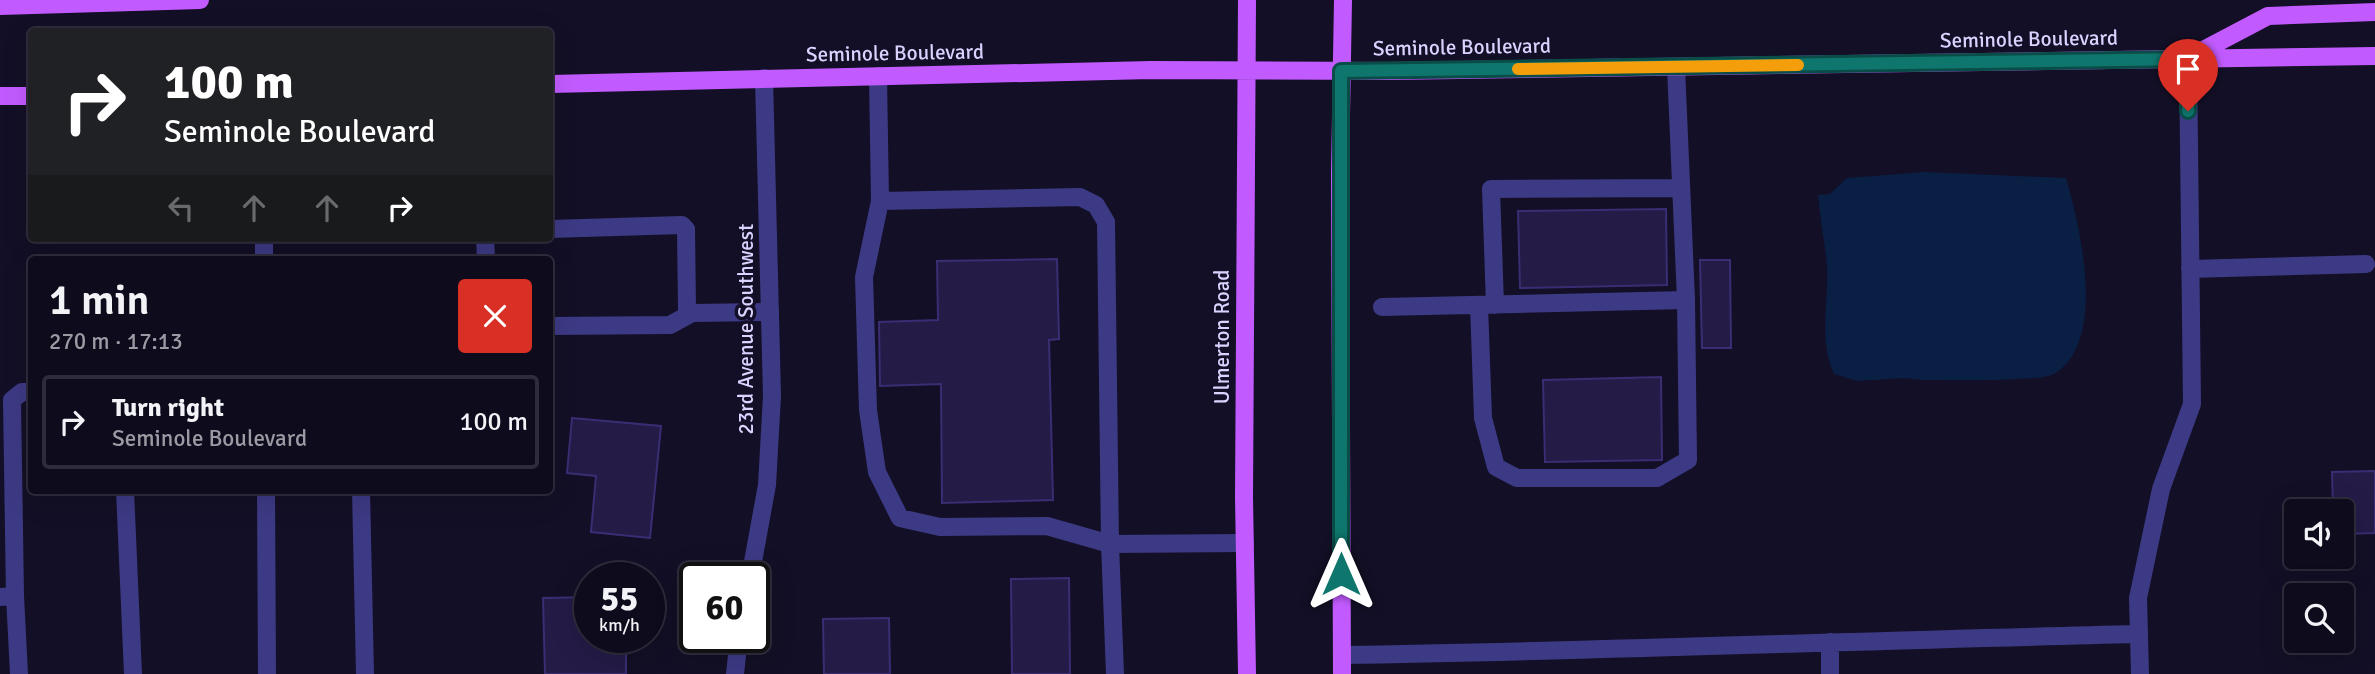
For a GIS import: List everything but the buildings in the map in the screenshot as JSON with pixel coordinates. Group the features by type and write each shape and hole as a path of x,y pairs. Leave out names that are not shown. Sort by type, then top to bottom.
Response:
{"main road":[{"path":"0,6 200,0"},
{"name":"Ulmerton Road","path":"1247,0 1247,674"},
{"path":"1342,674 1343,0"},
{"path":"2188,59 2268,16 2375,12"},
{"name":"Seminole Boulevard","path":"553,84 1152,70 1676,67 2375,55"},
{"path":"0,96 28,96"}],"street":[{"path":"2140,674 2138,598 2161,489 2192,404 2188,59"},
{"path":"1676,67 1686,300 1688,460 1657,478 1517,478 1496,467 1483,418 1490,189 1681,187"},
{"path":"878,76 880,201 864,277 868,410 877,472 900,518 940,527 1047,526 1110,544 1245,542"},
{"name":"23rd Avenue Southwest","path":"753,562 767,485 772,396 764,78"},
{"path":"880,201 1080,198 1096,205 1106,222 1110,544 1115,674"},
{"path":"553,229 682,225 686,229 687,309 692,313"},
{"path":"2190,269 2365,264"},
{"path":"1382,307 1686,300"},
{"path":"553,326 670,325 692,313 770,312"},
{"path":"19,674 7,596 7,502 12,400 28,392"},
{"path":"125,494 133,674"},
{"path":"266,494 267,674"},
{"path":"361,494 365,674"},
{"path":"1342,655 1620,650 1711,645 2139,634"},
{"path":"1830,642 1830,674"},
{"path":"736,674 738,653"}],"water":[{"path":"1925,172 2066,178 2083,253 2085,311 2081,337 2071,358 2054,374 2012,379 1905,378 1857,381 1834,374 1826,347 1827,266 1818,195 1830,194 1847,178"}],"slow traffic":[{"path":"1518,69 1798,65"}],"route":[{"path":"1341,574 1341,71 2188,59 2188,111"}]}
